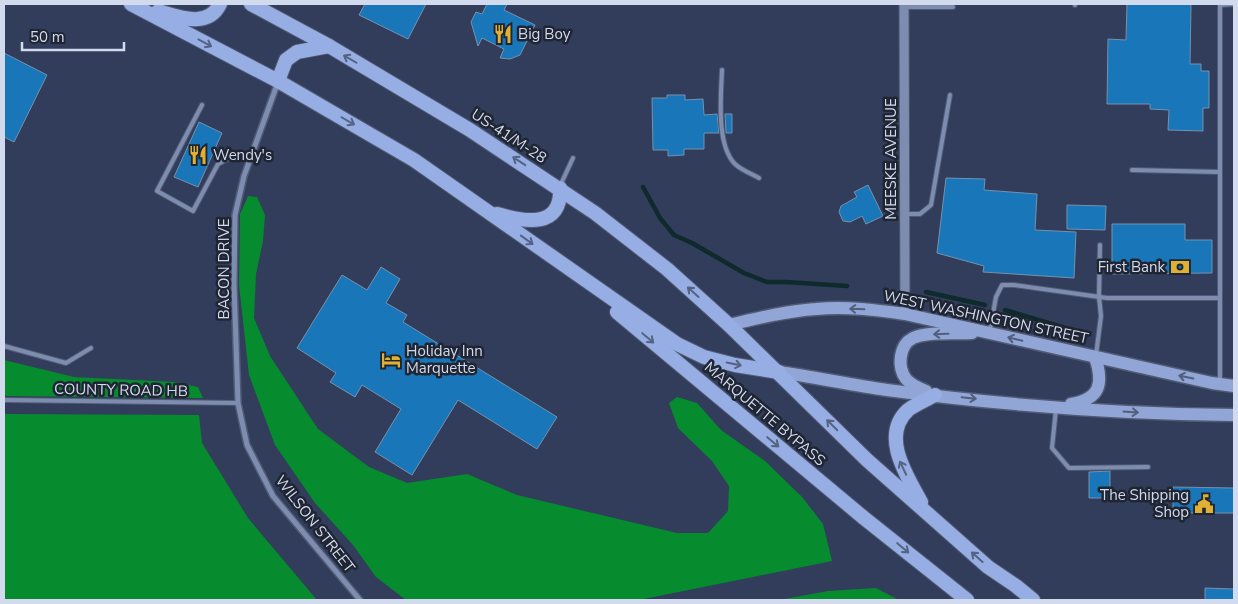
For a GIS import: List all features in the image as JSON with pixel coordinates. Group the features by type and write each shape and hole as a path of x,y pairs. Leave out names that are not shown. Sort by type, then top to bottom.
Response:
{"highway":[{"path":"131,4 278,81 414,160 677,344 704,356 735,365 779,372"},
{"path":"136,4 182,18 199,20 208,18 216,11 220,4"},
{"name":"US-41/M-28","path":"251,4 329,46 470,130 560,188 667,269 729,324"},
{"path":"278,81 286,60 297,52 329,46"},
{"path":"487,211 526,221 545,218 551,215 558,207 560,188"},
{"name":"MARQUETTE BYPASS","path":"543,251 864,518 967,600"},
{"path":"729,324 867,460 988,567 1033,600"},
{"path":"926,511 902,466 896,440 900,422 904,415 918,404 935,395"}],"main road":[{"name":"WEST WASHINGTON STREET","path":"729,324 784,312 861,308 905,314 1234,386"},
{"path":"935,395 913,385 906,379 900,363 903,349 907,342 921,335 990,333"},
{"path":"1056,407 1083,402 1094,395 1098,388 1099,377 1095,357"},
{"path":"779,372 886,390 1056,407 1148,413 1234,415"}],"street":[{"name":"MEESKE AVENUE","path":"904,5 905,314"},
{"name":"BACON DRIVE","path":"238,403 234,284 235,215 244,176 278,81"},
{"name":"WILSON STREET","path":"238,403 247,445 273,496 360,600"}],"lane":[{"path":"1220,384 1220,4 1234,4"},
{"path":"904,5 953,7"},
{"path":"722,70 722,127 728,154 736,166 759,178"},
{"path":"905,214 920,214 931,205 950,95"},
{"path":"202,105 158,191 193,211 218,164 229,158 250,160"},
{"path":"560,188 573,158"},
{"path":"1132,170 1220,172"},
{"path":"1095,357 1101,316 1099,297 1100,246"},
{"path":"990,333 996,297 1002,285 1099,297 1219,298"},
{"path":"4,346 66,363 92,348"},
{"name":"COUNTY ROAD HB","path":"4,400 238,403"},
{"path":"1056,407 1052,448 1069,468 1148,467"}],"green space":[{"path":"248,196 257,197 265,215 263,241 256,274 254,318 270,356 318,429 369,467 407,483 467,474 517,495 677,533 708,533 728,511 729,486 712,461 678,428 669,403 677,397 697,403 721,430 765,461 802,497 823,524 832,561 639,600 406,600 376,577 353,545 315,503 275,445 249,375 239,285 240,214"},
{"path":"4,360 74,377 175,382 198,387 203,398 4,396"},
{"path":"4,414 199,415 202,443 248,518 317,600 4,600"},
{"path":"876,588 899,600 779,600 828,591"}],"building":[{"path":"365,4 426,4 408,39 359,15"},
{"name":"Big Boy","path":"487,4 507,4 504,10 535,25 520,55 510,59 500,58 504,49 482,38 478,46 471,22 476,12 482,14"},
{"path":"1127,4 1191,4 1190,64 1201,64 1201,71 1209,71 1209,108 1203,108 1203,131 1168,130 1169,110 1150,109 1150,104 1107,104 1108,39 1126,40"},
{"path":"4,53 47,75 14,142 4,137"},
{"path":"667,95 685,95 685,100 703,99 704,115 717,114 719,133 704,133 704,149 684,149 684,155 668,156 668,150 653,150 652,98 667,98"},
{"path":"725,114 732,114 732,133 726,133"},
{"name":"Wendy's","path":"199,122 222,133 198,187 174,177"},
{"path":"946,178 985,179 984,190 1037,194 1035,230 1076,232 1074,278 983,272 984,266 937,253"},
{"path":"868,185 883,216 866,224 862,216 850,222 843,221 839,212 841,206 857,197 854,192"},
{"path":"1067,205 1106,206 1105,230 1067,229"},
{"path":"1112,224 1185,224 1185,240 1212,240 1212,273 1112,274"},
{"name":"Holiday Inn Marquette","path":"381,267 400,279 386,303 407,315 403,322 557,417 537,449 458,400 412,475 375,452 401,409 362,385 355,397 330,382 336,373 297,348 342,275 367,290"},
{"path":"1110,471 1110,498 1089,498 1089,472"},
{"path":"1173,487 1234,488 1234,513 1173,513"},
{"path":"1205,588 1234,589 1234,600 1205,600"}],"waterway":[{"path":"643,187 660,218 674,235 692,243 744,273 767,282 847,286"},
{"path":"926,292 985,305"},
{"path":"1005,310 1079,332"}],"place":[{"name":"Big Boy","path":"503,34"},
{"name":"Wendy's","path":"198,155"},
{"name":"First Bank","path":"1180,267"},
{"name":"Holiday Inn Marquette","path":"391,360"},
{"name":"The Shipping Shop","path":"1204,504"}]}
